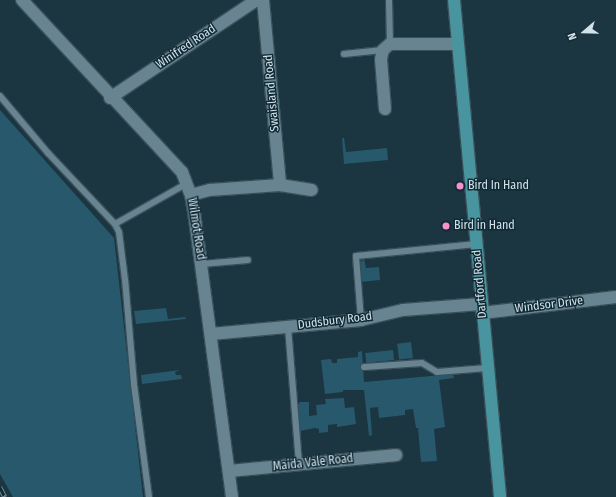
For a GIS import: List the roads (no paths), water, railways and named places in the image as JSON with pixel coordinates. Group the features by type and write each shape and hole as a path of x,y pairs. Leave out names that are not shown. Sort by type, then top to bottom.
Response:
{"main road":[{"name":"Dartford Road","path":"454,0 500,497"}],"street":[{"name":"Wilmot Road","path":"22,0 110,98 182,172 189,189 202,264 230,471 232,497"},
{"name":"Winifred Road","path":"110,98 255,0 263,0"},
{"name":"Swaisland Road","path":"263,0 280,185"},
{"path":"384,109 381,59 386,47 457,44"},
{"path":"189,189 210,190 280,185 312,190"},
{"name":"Windsor Drive","path":"482,308 616,297"},
{"name":"Dudsbury Road","path":"211,334 361,320 403,310 482,308"},
{"name":"Maida Vale Road","path":"230,471 396,455"}],"lane":[{"path":"344,54 386,47 389,0"},
{"path":"0,96 48,153 115,224 119,232 125,280 134,384 149,497"},
{"path":"115,224 189,189"},
{"path":"361,320 356,256 476,244"},
{"path":"202,264 248,260"},
{"path":"288,327 299,465"},
{"path":"364,367 422,363 437,372 487,368"}],"railway":[{"path":"0,487 5,497"}],"place":[{"name":"Bird In Hand","path":"460,186"},
{"name":"Bird in Hand","path":"446,226"}]}
